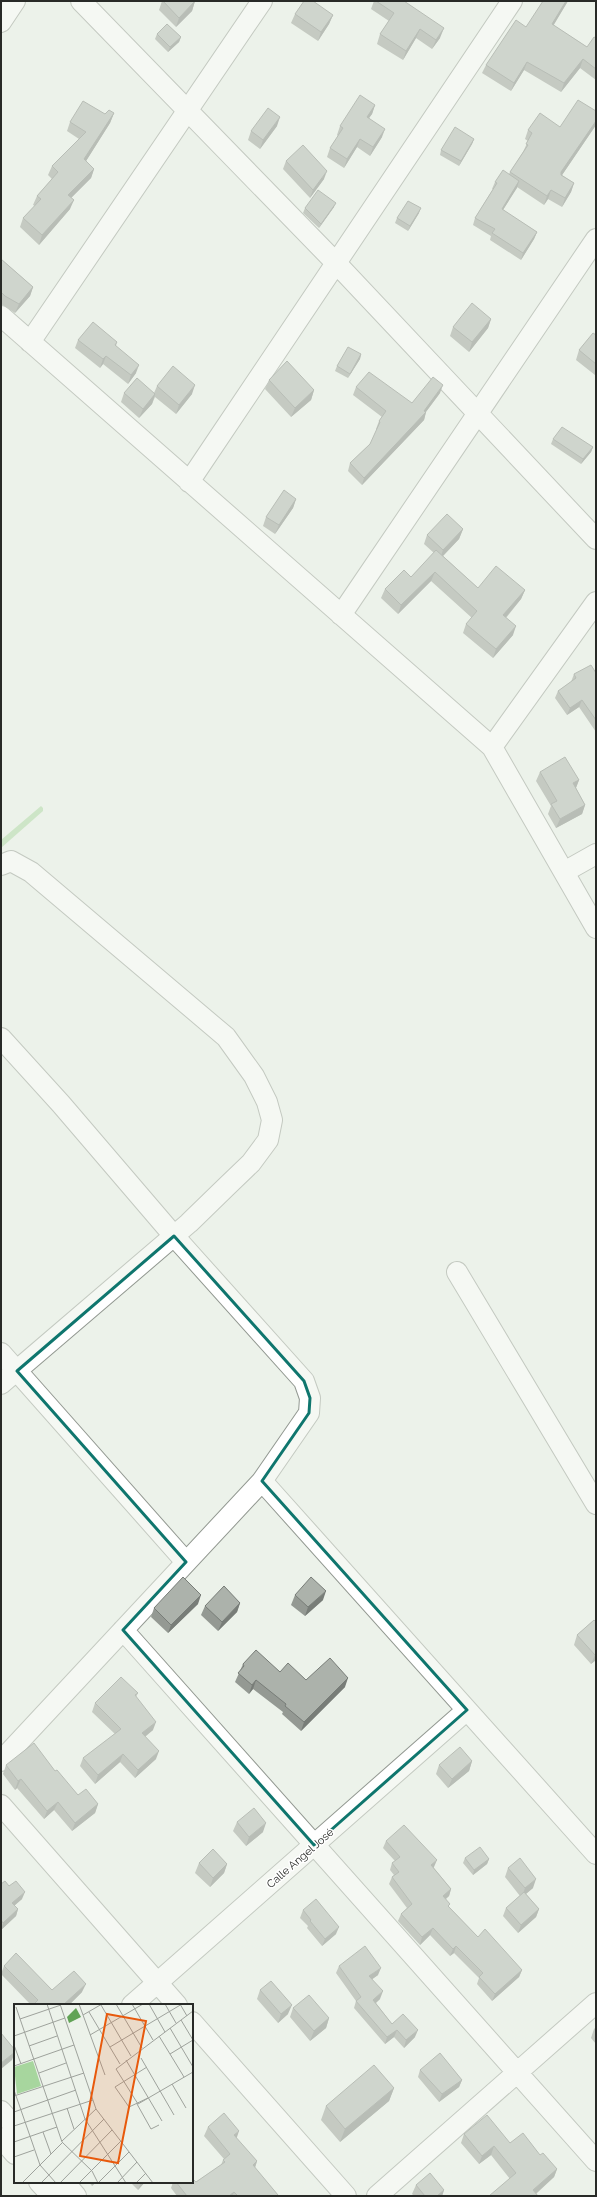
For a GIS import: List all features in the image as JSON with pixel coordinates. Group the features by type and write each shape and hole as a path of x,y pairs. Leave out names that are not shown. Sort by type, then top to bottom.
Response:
{"street":[{"path":"1,22 15,1"},
{"path":"81,1 336,263 596,539"},
{"path":"30,342 187,109 262,1"},
{"path":"189,482 512,1"},
{"path":"341,615 596,239"},
{"path":"1,316 492,747 596,928"},
{"path":"492,747 596,602"},
{"path":"564,872 596,854"},
{"path":"1,865 11,861 31,872 226,1037 254,1076 267,1102 272,1120 268,1140 246,1168 174,1236 1,1384"},
{"path":"1,1038 61,1104 174,1236 304,1381 310,1398 309,1413 262,1481 1,1761"},
{"path":"457,1272 596,1504"},
{"path":"1,1353 186,1562"},
{"path":"262,1481 596,1854"},
{"path":"123,1630 596,2161"},
{"name":"Calle Angel José","path":"133,2004 467,1710"},
{"path":"1,1805 176,2004"},
{"path":"377,2196 596,2003"},
{"path":"193,2023 346,2196"},
{"path":"1,2138 14,2153"},
{"path":"40,2183 52,2196"},
{"path":"65,2183 76,2196"}],"highlighted area":[{"path":"174,1236 304,1381 310,1398 309,1413 262,1481 467,1710 314,1845 123,1630 186,1562 17,1371"}],"green space":[{"path":"41,806 43,811 1,848 1,840"}],"building":[{"path":"163,1 195,1 179,18"},
{"path":"304,1 313,1 333,15 321,32 295,14"},
{"path":"376,1 404,1 444,28 436,40 420,29 406,51 380,34 394,13"},
{"path":"543,1 566,1 552,24 587,47 594,37 596,38 596,69 583,59 564,83 527,62 514,83 486,65 516,20 526,27"},
{"path":"167,24 181,37 170,47 157,34"},
{"path":"360,95 375,105 367,117 385,129 373,147 360,139 347,159 330,148 343,128 340,126"},
{"path":"578,100 596,111 596,121 561,172 561,175 574,183 565,198 551,190 547,196 510,172 528,145 526,144 532,133 528,130 540,113 560,127"},
{"path":"83,101 105,114 109,110 114,113 84,159 94,169 68,195 74,200 42,235 23,218 41,199 37,196 58,172 52,166 86,132 70,122"},
{"path":"268,108 280,117 263,140 251,131"},
{"path":"455,127 474,139 461,161 441,150"},
{"path":"303,145 327,171 313,190 286,161"},
{"path":"503,170 519,181 502,209 537,232 523,253 492,233 495,229 475,218 497,183 495,182"},
{"path":"318,190 336,203 321,224 305,208"},
{"path":"408,201 421,208 410,226 397,218"},
{"path":"1,259 33,287 19,304 1,292"},
{"path":"472,303 491,319 472,342 453,327"},
{"path":"93,322 117,342 115,345 139,365 131,375 106,356 103,359 78,340"},
{"path":"593,333 596,335 596,364 579,350"},
{"path":"348,347 361,354 350,374 337,366"},
{"path":"287,361 314,390 295,408 269,380"},
{"path":"173,366 195,385 179,405 157,386"},
{"path":"369,372 412,403 433,377 443,385 424,411 426,412 364,478 350,463 370,444 380,422 379,421 386,411 356,387"},
{"path":"137,378 155,394 143,409 124,393"},
{"path":"562,427 593,447 583,459 553,439"},
{"path":"284,490 296,499 279,525 266,517"},
{"path":"447,514 463,529 443,550 427,535"},
{"path":"436,550 478,588 496,566 525,590 503,615 516,626 496,649 466,624 477,611 435,572 401,605 385,589 404,570 411,577"},
{"path":"591,665 596,673 596,720 582,700 570,708 558,691 576,678 574,674"},
{"path":"565,757 579,780 573,783 585,805 560,819 551,804 557,801 540,772"},
{"path":"183,1577 201,1595 171,1625 154,1608"},
{"path":"311,1577 326,1591 308,1607 295,1595"},
{"path":"224,1586 240,1603 222,1622 205,1606"},
{"path":"594,1620 596,1622 595,1655 577,1635"},
{"path":"256,1650 280,1672 288,1663 306,1680 330,1658 348,1678 304,1722 285,1706 286,1704 256,1680 252,1685 238,1673 244,1666 243,1664"},
{"path":"121,1677 138,1693 135,1695 156,1722 142,1733 159,1751 138,1770 123,1754 98,1775 83,1758 121,1729 95,1703"},
{"path":"34,1743 55,1771 57,1770 78,1795 86,1789 98,1804 75,1823 58,1802 47,1811 21,1779 18,1781 6,1765"},
{"path":"460,1747 472,1761 452,1779 439,1765"},
{"path":"254,1808 266,1823 249,1837 237,1822"},
{"path":"404,1825 437,1860 431,1865 451,1889 443,1896 450,1904 448,1906 478,1937 485,1929 522,1970 495,1994 479,1977 483,1973 456,1946 453,1949 433,1928 422,1937 401,1914 412,1904 392,1877 399,1872 392,1863 400,1857 386,1841"},
{"path":"480,1847 489,1859 474,1870 465,1858"},
{"path":"213,1849 227,1864 213,1878 199,1863"},
{"path":"520,1858 536,1879 525,1888 508,1868"},
{"path":"5,1881 9,1886 16,1881 25,1892 12,1903 18,1909 3,1923 1,1920 1,1884"},
{"path":"524,1892 539,1909 521,1925 506,1908"},
{"path":"316,1899 339,1927 325,1939 303,1910"},
{"path":"365,1946 381,1968 369,1976 383,1991 373,2000 392,2024 403,2014 418,2030 406,2040 397,2030 387,2037 356,2001 361,1997 339,1966"},
{"path":"16,1953 52,1990 74,1971 86,1984 64,2004 34,2004 38,2000 4,1966"},
{"path":"271,1981 292,2005 281,2014 260,1990"},
{"path":"309,1995 329,2018 314,2031 293,2008"},
{"path":"1,2033 14,2049 14,2053 1,2063"},
{"path":"440,2053 462,2080 442,2094 420,2070"},
{"path":"374,2065 394,2088 345,2129 326,2106"},
{"path":"224,2113 239,2131 234,2135 257,2161 253,2165 278,2195 238,2196 234,2192 229,2196 187,2196 177,2183 193,2183 193,2179 196,2182 225,2162 223,2160 230,2154 208,2127"},
{"path":"487,2115 510,2143 523,2133 540,2155 543,2153 557,2169 533,2190 538,2196 489,2196 516,2173 494,2146 482,2156 464,2134"},
{"path":"430,2173 444,2190 437,2196 425,2196 416,2185"}]}
